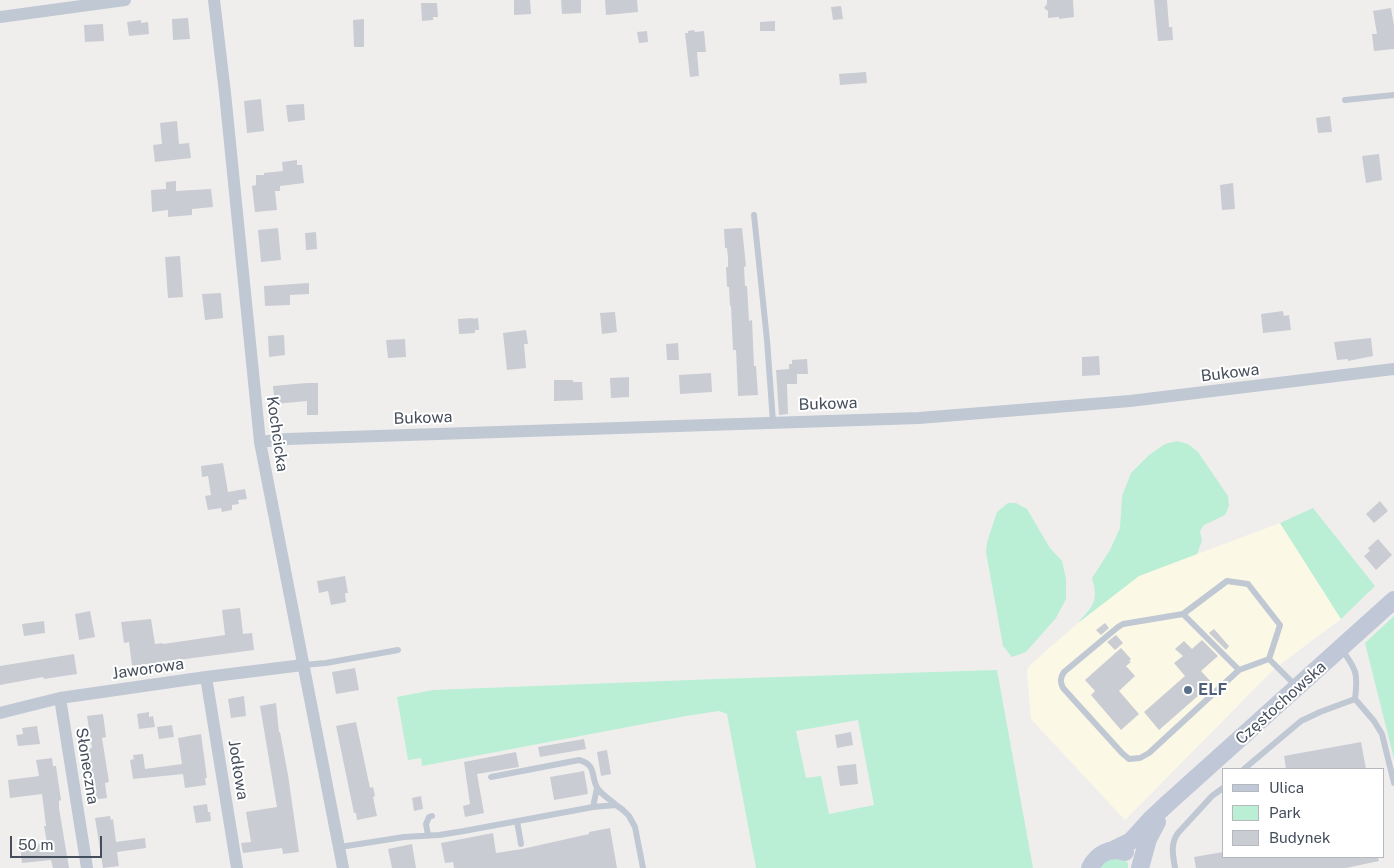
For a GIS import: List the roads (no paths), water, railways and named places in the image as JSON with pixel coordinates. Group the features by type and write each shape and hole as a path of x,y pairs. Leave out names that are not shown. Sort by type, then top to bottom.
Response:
{"main road":[{"name":"Częstochowska","path":"1090,868 1098,856 1131,841 1167,804 1394,600"},
{"name":"Częstochowska","path":"1140,868 1148,840 1167,804"},
{"path":"1113,850 1129,854 1136,860 1140,868"}],"street":[{"path":"0,17 125,0"},
{"name":"Kochcicka","path":"214,0 260,442 344,868"},
{"name":"Bukowa","path":"260,442 287,439 919,418 1130,401 1394,369"},
{"name":"Jaworowa","path":"0,713 60,698 303,665"},
{"name":"Jodłowa","path":"206,677 237,868"},
{"name":"Słoneczna","path":"60,698 86,868"}],"lane":[{"path":"1345,100 1394,95"},
{"path":"754,215 767,340 773,422"},
{"path":"1227,581 1248,584 1280,625 1269,659 1239,670 1149,753 1140,758 1129,759 1122,753 1063,688 1060,682 1060,677 1064,672 1123,624 1183,614 1227,581"},
{"path":"1183,614 1239,670"},
{"path":"1341,649 1356,672 1358,680 1356,699 1382,734 1394,783"},
{"path":"303,665 326,663 398,650"},
{"path":"1269,659 1298,688"},
{"path":"1245,768 1301,721 1356,699"},
{"path":"492,777 580,760 590,766 593,771 597,788 593,807"},
{"path":"597,788 629,816 635,828 643,868"},
{"path":"1176,868 1172,846 1174,838 1212,796 1222,789"},
{"path":"340,847 404,837 464,831 593,807 616,805"},
{"path":"428,835 426,821 429,816 432,816"},
{"path":"517,821 521,844"}],"place":[{"name":"ELF","path":"1188,690"}]}
